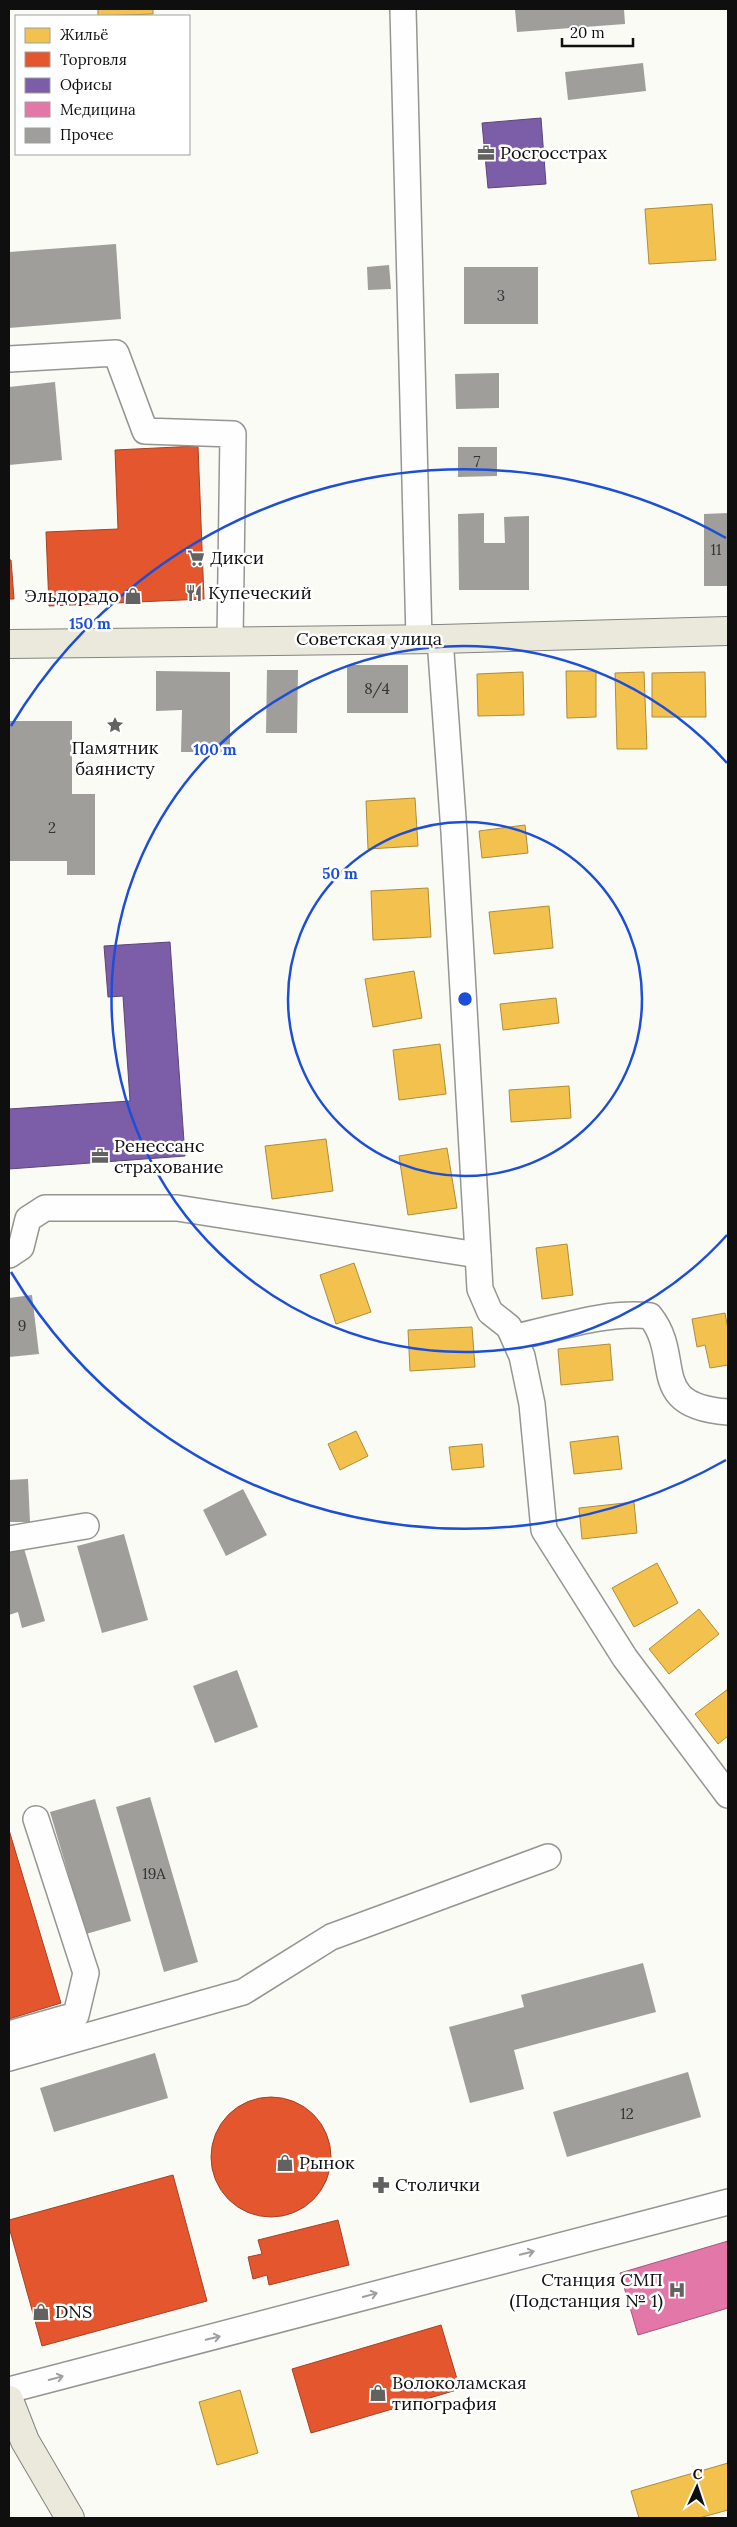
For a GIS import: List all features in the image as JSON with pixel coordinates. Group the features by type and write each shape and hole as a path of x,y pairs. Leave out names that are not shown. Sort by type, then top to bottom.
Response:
{"main road":[{"name":"Советская улица","path":"9,644 430,639 728,630"},
{"path":"9,2400 16,2437 70,2518"}],"street":[{"path":"403,9 430,639 454,832 480,1289 490,1312 509,1327 516,1337 532,1404 544,1530 625,1658 728,1795"},
{"path":"9,359 116,353 144,432 233,434 230,640"},
{"path":"9,1255 21,1247 28,1219 45,1208 177,1208 478,1255"},
{"path":"516,1337 608,1317 636,1314 650,1316 661,1329 675,1392 686,1401 728,1412"},
{"path":"9,1540 86,1526"},
{"path":"9,2034 76,2015 86,1973 36,1819"},
{"path":"9,2058 242,1992 331,1937 548,1857"},
{"path":"9,2390 236,2332 483,2264 728,2202"}],"building: Жильё":[{"path":"98,9 153,9 153,14 98,15"},
{"path":"712,204 716,260 649,264 645,209"},
{"path":"566,671 596,671 596,717 567,718"},
{"path":"523,672 524,715 478,716 477,674"},
{"path":"644,672 647,749 617,749 615,673"},
{"path":"705,672 706,717 652,717 652,673"},
{"path":"415,798 418,846 368,849 366,801"},
{"path":"525,825 528,853 482,858 479,831"},
{"path":"428,888 431,937 373,940 371,891"},
{"path":"549,906 553,948 494,954 489,912"},
{"path":"414,971 422,1018 373,1027 365,979"},
{"path":"556,998 559,1023 503,1030 500,1004"},
{"path":"440,1044 446,1094 399,1100 393,1050"},
{"path":"569,1086 571,1118 511,1122 509,1090"},
{"path":"326,1139 333,1191 272,1199 265,1146"},
{"path":"447,1148 457,1208 408,1215 399,1156"},
{"path":"567,1244 573,1295 542,1299 536,1248"},
{"path":"354,1263 371,1312 336,1324 320,1275"},
{"path":"725,1313 728,1329 728,1365 710,1368 705,1345 697,1347 692,1319"},
{"path":"472,1327 475,1367 410,1371 408,1330"},
{"path":"610,1344 613,1380 561,1385 558,1349"},
{"path":"356,1431 368,1456 340,1470 328,1444"},
{"path":"618,1436 622,1469 574,1474 570,1442"},
{"path":"482,1444 484,1467 452,1470 449,1447"},
{"path":"634,1502 637,1533 582,1539 579,1508"},
{"path":"657,1563 678,1603 634,1627 612,1588"},
{"path":"699,1609 719,1634 669,1674 649,1649"},
{"path":"728,1689 728,1736 718,1744 695,1714"},
{"path":"240,2390 258,2453 217,2465 199,2402"},
{"path":"728,2463 728,2510 699,2518 639,2518 631,2491"}],"building: Торговля":[{"path":"198,446 204,599 49,606 46,532 118,529 115,450"},
{"path":"9,560 11,560 14,599 9,599"},
{"path":"9,1830 61,2003 9,2019"},
{"path":"271,2097 294,2101 314,2114 327,2134 331,2157 327,2180 314,2200 294,2213 271,2217 248,2213 228,2200 215,2180 211,2157 215,2134 228,2114 248,2101"},
{"path":"173,2175 207,2301 42,2346 9,2227 9,2220"},
{"path":"338,2220 349,2265 269,2285 267,2275 253,2279 248,2257 262,2254 258,2240"},
{"path":"441,2325 460,2389 311,2433 292,2369"}],"building: Офисы":[{"path":"541,118 546,184 488,188 482,123"},
{"path":"170,942 185,1156 9,1169 9,1109 130,1101 123,996 108,997 104,946"}],"building: Медицина":[{"name":"Станция СМП (Подстанция № 1)","path":"728,2241 728,2308 638,2335 620,2273"}],"building: Прочее":[{"path":"515,9 624,9 625,24 517,32"},
{"path":"643,63 646,91 568,100 565,72"},
{"path":"116,244 121,319 9,328 9,252"},
{"path":"389,265 391,289 368,290 367,267"},
{"path":"464,267 538,267 538,324 464,324"},
{"path":"499,373 499,408 456,409 455,374"},
{"path":"55,382 62,460 9,465 9,387"},
{"path":"458,447 497,447 497,476 458,477"},
{"path":"484,513 484,543 505,543 504,517 529,516 529,590 459,590 458,514"},
{"path":"728,513 728,586 704,586 704,514"},
{"path":"347,665 408,665 408,713 347,713"},
{"path":"267,670 298,670 297,733 266,733"},
{"path":"156,671 230,672 230,752 181,752 182,710 156,711"},
{"path":"9,721 72,721 72,794 95,794 95,875 67,875 67,861 9,861"},
{"path":"32,1295 39,1354 9,1357 9,1298"},
{"path":"28,1479 30,1522 9,1522 9,1480"},
{"path":"243,1489 267,1535 226,1556 203,1510"},
{"path":"124,1534 148,1620 102,1633 77,1546"},
{"path":"23,1545 45,1621 22,1628 18,1612 9,1615 9,1549"},
{"path":"237,1670 258,1727 215,1743 193,1686"},
{"path":"150,1797 198,1962 164,1972 116,1807"},
{"path":"95,1799 131,1921 86,1934 50,1812"},
{"path":"643,1963 656,2012 514,2050 524,2089 470,2103 449,2027 524,2007 521,1995"},
{"path":"155,2053 168,2098 54,2132 40,2088"},
{"path":"688,2072 701,2117 567,2157 553,2112"}],"place":[{"name":"Росгосстрах","path":"486,153"},
{"name":"Дикси","path":"196,558"},
{"name":"Купеческий","path":"194,593"},
{"name":"Эльдорадо","path":"133,596"},
{"name":"Памятник баянисту","path":"115,725"},
{"name":"Ренессанс страхование","path":"100,1156"},
{"name":"Рынок","path":"285,2163"},
{"name":"Столички","path":"381,2185"},
{"name":"Станция СМП (Подстанция № 1)","path":"677,2290"},
{"name":"DNS","path":"41,2312"},
{"name":"Волоколамская типография","path":"378,2393"}]}
